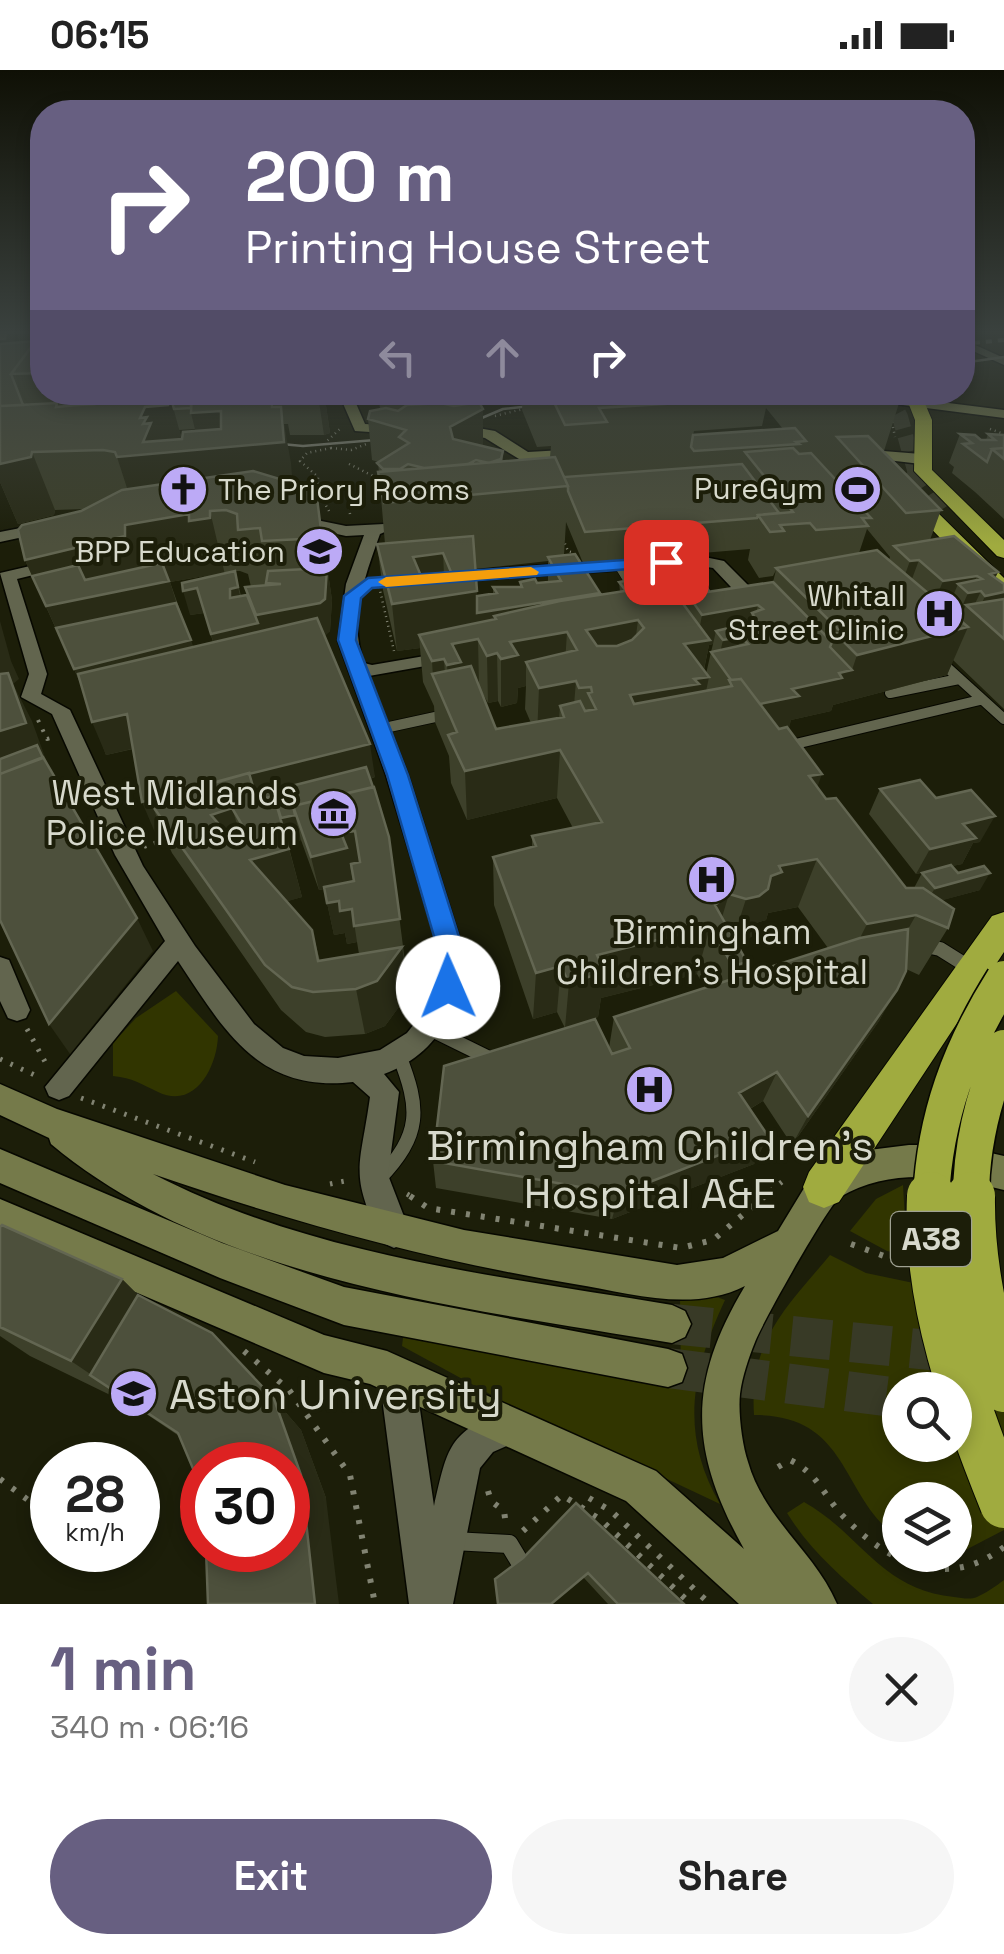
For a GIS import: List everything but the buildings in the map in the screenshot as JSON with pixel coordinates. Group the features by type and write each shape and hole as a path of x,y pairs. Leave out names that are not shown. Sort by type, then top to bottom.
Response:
{"highway":[{"path":"865,405 906,478 905,484"},
{"path":"919,405 928,509 1004,612"},
{"path":"928,509 1004,552"},
{"path":"928,509 1004,572"},
{"path":"928,509 1004,591"},
{"path":"824,1187 990,975 1004,924"},
{"name":"A38","path":"990,975 942,1110 932,1172 930,1235 945,1330 972,1428 1004,1504"},
{"name":"A38","path":"1004,1048 977,1130 970,1196 975,1279 1004,1388"}],"main road":[{"path":"975,403 1004,403"},
{"path":"350,405 360,426 498,436 526,465 605,451"},
{"path":"883,435 891,405"},
{"path":"921,405 945,416 1004,417"},
{"path":"883,435 841,446 883,435 922,459"},
{"path":"0,1100 51,1123 285,1202 464,1248 677,1282 726,1276 789,1244"},
{"path":"51,1123 109,1169 253,1234 449,1284 672,1324"},
{"path":"814,1604 757,1531 727,1464 720,1395 739,1332 824,1187 869,1167 909,1161 956,1161 1004,1173"},
{"path":"0,1166 220,1260 344,1306 668,1368"},
{"path":"0,1216 296,1343 397,1375 640,1486 772,1604"}],"street":[{"path":"275,517 330,528 393,528"},
{"path":"0,538 58,525"},
{"path":"31,697 60,710 126,854 178,943 243,1034 274,1058 312,1070 358,1069 399,1055 430,1030 442,1009 451,966 448,940 380,729 358,667 338,642 363,586 373,530"},
{"path":"436,578 495,581 579,568 716,558 745,601 661,607"},
{"path":"8,708 31,697 38,674 4,578 75,560"},
{"path":"358,667 372,671 474,652"},
{"path":"59,1086 178,943"},
{"path":"0,968 17,1010"},
{"path":"358,1069 385,1092 371,1158 373,1185 394,1232"},
{"path":"397,1375 431,1604"},
{"path":"431,1604 463,1460 480,1439 507,1427"}],"lane":[{"path":"618,565 629,583 696,575 706,592 661,607"},
{"path":"642,582 648,591"},
{"path":"933,654 1004,719"},
{"path":"890,693 958,679"},
{"path":"790,761 778,747 980,700"},
{"path":"380,729 454,713"},
{"path":"905,930 914,944 940,949 990,975"},
{"path":"430,1030 482,1057 506,1063"},
{"path":"373,1185 398,1155 415,1118 416,1102 399,1055"},
{"path":"448,1541 509,1544 522,1564"}],"path":[{"path":"495,416 524,409"},
{"path":"329,522 329,507 318,491 318,477 300,462 307,453 331,448 327,441 360,426"},
{"path":"349,464 373,476"},
{"path":"347,518 348,501 368,496"},
{"path":"558,526 579,568"},
{"path":"327,557 330,542"},
{"path":"363,586 398,666"},
{"path":"126,854 180,834"},
{"path":"17,1010 59,1086"},
{"path":"0,1059 118,1114 263,1166"},
{"path":"327,1184 352,1180 401,1190 428,1208 681,1248 713,1240 782,1181"},
{"path":"851,1244 887,1258"},
{"path":"240,1348 289,1390 350,1476 375,1604"},
{"path":"778,1467 790,1460 812,1469 840,1513 886,1553 920,1566 960,1574 990,1562 1004,1548"},
{"path":"0,1479 30,1502"},
{"path":"485,1485 491,1501 504,1511 509,1544"},
{"path":"582,1494 611,1511 710,1604"},
{"path":"509,1544 562,1495 602,1520 690,1604"}],"green space":[{"path":"176,991 218,1036 214,1060 202,1082 183,1095 171,1096 113,1076 113,1043 136,1018"},
{"path":"903,1185 907,1255 887,1251 850,1231 876,1199"},
{"path":"830,1255 866,1273 1004,1302 1004,1530 972,1547 972,1482 882,1482 882,1524 827,1443 810,1429 786,1419 754,1415 754,1389 764,1345 785,1309"},
{"path":"680,1298 725,1300 698,1377 695,1427 707,1478 720,1504 510,1405 402,1346 404,1330 681,1385"},
{"path":"804,1502 882,1566 882,1572 929,1592 969,1599 1004,1580 1004,1604 873,1604 826,1562 787,1513"}],"tunnel":[{"path":"894,405 915,469"},
{"path":"915,469 941,510"},
{"path":"672,1324 960,1353"},
{"path":"668,1368 882,1396"}],"tram line":[{"path":"458,428 503,409 540,405"},
{"path":"259,442 303,446 399,438"}],"slow traffic":[{"path":"386,582 531,572"}],"place":[{"name":"PureGym","path":"858,489"},
{"name":"The Priory Rooms","path":"183,490"},
{"name":"BPP Education","path":"320,552"},
{"name":"Whitall Street Clinic","path":"940,613"},
{"name":"West Midlands Police Museum","path":"333,813"},
{"name":"Birmingham Children's Hospital","path":"712,880"},
{"name":"Birmingham Children's Hospital A&E","path":"650,1089"},
{"name":"Aston University","path":"134,1394"}],"route":[{"path":"448,987 448,940 397,775 347,640 352,596 368,583 666,562"}]}
